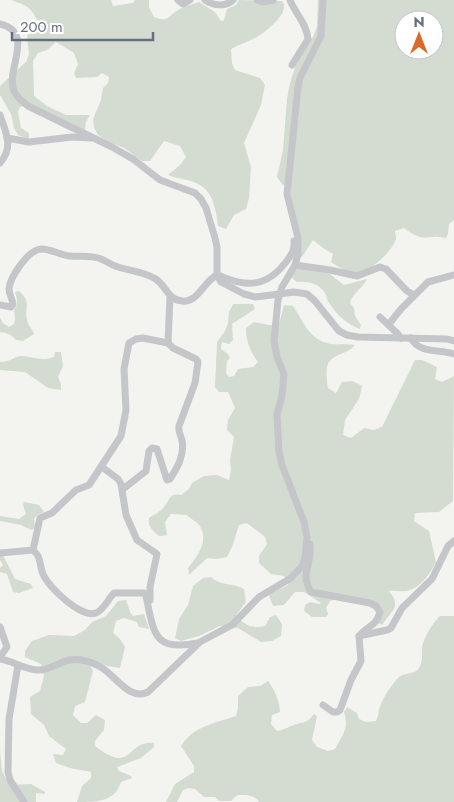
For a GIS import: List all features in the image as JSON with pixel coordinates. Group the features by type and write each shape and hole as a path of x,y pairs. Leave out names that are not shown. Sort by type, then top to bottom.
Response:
{"street":[{"path":"178,0 183,4 190,0"},
{"path":"205,0 214,4 224,5 229,4 233,0"},
{"path":"257,0 263,2 273,0"},
{"path":"290,0 304,25 308,38 292,61 292,65"},
{"path":"7,647 0,658 41,670 65,660 87,661 98,665 136,695 143,694 148,692 200,642 232,625 259,597 296,574 306,558 307,537 301,512 282,465 279,452 277,414 282,396 284,374 274,341 280,294 298,254 299,246 288,194 298,87 300,78 321,36 323,0"},
{"path":"0,24 14,31 18,38 12,82 14,92 20,100 28,106 133,159 160,180 187,188 201,199 215,238 217,276 221,282 244,294 256,297 294,292 307,294 315,301 334,326 347,335 447,339 454,341"},
{"path":"0,115 7,138 8,149 0,162"},
{"path":"7,138 29,142 72,137 93,138"},
{"path":"217,276 228,280 254,284 268,280 277,274 293,252 295,229"},
{"path":"0,305 11,308 13,304 10,293 11,281 30,253 41,249 69,256 91,256 118,267 135,270 161,283 170,297 168,344"},
{"path":"294,264 357,276 380,267 386,269 407,291 414,295"},
{"path":"389,324 428,282 454,275"},
{"path":"170,297 182,301 191,301 203,286 217,276"},
{"path":"380,317 401,338"},
{"path":"33,550 40,518 52,513 76,490 89,485 102,468 121,436 126,410 124,370 129,343 143,338 168,344 196,359 198,362 195,382 179,426 178,432 182,442 180,461 170,479 167,480 157,449 152,448 149,450 146,471 123,489"},
{"path":"411,338 414,344 424,349 454,354"},
{"path":"102,468 118,479 123,489 126,515 137,540 157,554 148,605"},
{"path":"307,537 310,540 311,550 305,574 307,585 311,592 370,603 376,606 380,612 375,623 359,636 361,661 351,680 340,710 333,712 323,705"},
{"path":"359,636 391,628 402,608 432,579 448,546 454,541"},
{"path":"33,550 40,559 44,578 53,590 75,608 93,614 98,613 114,593 144,593 155,632 165,643 171,646 180,646 200,642"},
{"path":"0,553 33,550"},
{"path":"0,626 7,647 17,664 9,719 8,772 10,780 24,802"}],"shaded area":[{"path":"11,0 111,0 113,6 133,3 135,0 149,0 149,7 154,17 159,19 166,19 181,8 199,2 215,12 221,21 224,20 227,9 236,5 239,0 282,1 284,10 278,20 257,37 231,49 232,63 235,70 260,78 265,85 261,105 244,143 251,167 249,198 246,209 234,215 226,229 218,226 213,202 208,192 194,182 168,175 186,157 180,146 164,141 150,161 142,161 124,148 98,135 94,128 93,119 101,100 103,88 108,83 109,77 102,73 97,77 76,78 74,73 78,64 74,53 56,42 47,50 38,53 33,61 34,96 47,106 66,115 90,115 86,122 85,130 31,104 20,107 18,112 21,128 29,133 29,139 18,135 14,128 11,114 0,95 0,86 26,62 29,54 27,36 31,31 40,26 41,22 29,8"},
{"path":"318,0 454,0 454,220 449,224 446,238 421,237 404,228 395,231 396,239 387,253 377,263 362,272 349,271 334,264 331,262 333,254 313,240 302,257 300,256 290,189 282,184 277,177 283,150 290,83 297,61 314,35 317,26"},
{"path":"295,269 326,271 344,285 367,279 353,296 350,303 361,325 360,329 339,316 320,287 309,282 297,282 292,278"},
{"path":"19,291 26,299 27,318 34,334 23,341 16,340 9,334 0,332 0,318 9,327 14,324 14,310 17,306 15,292"},
{"path":"233,304 253,304 255,309 232,324 233,340 229,344 222,342 221,349 230,358 227,361 226,373 229,377 234,376 238,369 253,367 258,362 249,346 246,328 254,322 269,325 279,324 284,305 293,306 307,328 320,341 330,344 355,345 332,359 327,367 328,388 336,393 342,382 353,381 362,386 359,399 345,420 343,435 351,438 364,428 374,430 382,427 415,360 422,360 437,367 435,379 442,382 454,376 453,501 439,512 415,513 414,521 429,531 436,562 427,576 415,588 405,591 389,591 393,596 395,605 382,625 378,623 379,607 336,599 330,601 326,608 328,614 326,617 312,617 304,611 305,605 310,602 321,603 304,592 295,592 284,605 273,606 270,594 288,585 289,582 284,576 271,574 259,563 259,556 267,544 265,537 247,523 239,525 227,557 207,558 189,575 188,568 198,554 203,542 202,531 199,525 187,515 171,514 165,522 167,535 159,536 150,526 149,518 162,509 171,496 181,495 189,489 192,483 204,476 217,475 229,480 234,437 227,430 228,420 235,408 228,392 219,392 215,387 217,342 225,331 229,312"},
{"path":"55,352 61,352 63,366 58,377 61,390 48,388 25,372 0,370 0,362 20,356 41,359 49,358 54,357"},
{"path":"24,502 39,505 44,512 37,515 34,519 35,528 31,530 21,525 0,521 0,516 19,519 26,514"},
{"path":"0,555 3,555 15,579 31,584 33,588 19,593 13,592 7,574 0,572 0,568 3,565"},
{"path":"211,577 219,582 244,589 246,602 236,615 242,621 252,626 261,627 265,626 270,617 276,615 282,624 281,636 272,641 261,642 238,628 220,626 199,636 181,641 175,638 179,619 188,605 193,586 203,578"},
{"path":"126,600 133,616 144,614 149,629 139,627 137,622 124,618 116,621 113,633 125,647 120,668 107,666 94,660 89,664 93,671 85,702 75,706 73,715 81,723 87,723 96,715 105,720 104,730 95,741 95,746 117,758 128,755 138,746 145,743 154,743 154,747 141,758 117,767 119,771 132,778 121,782 118,789 110,797 98,801 77,802 82,786 91,778 91,772 56,763 53,754 63,755 66,749 49,736 44,725 31,714 30,697 40,691 44,676 41,664 25,657 25,651 32,641 49,635 74,636 85,630 92,622 106,616 118,601"},
{"path":"440,616 454,616 454,802 259,802 252,796 243,795 237,795 231,801 219,801 215,797 204,797 195,789 188,788 183,790 177,802 166,802 175,784 194,772 194,766 181,746 186,739 198,730 236,716 238,696 248,687 260,686 268,681 276,695 280,712 272,715 271,724 277,731 307,721 314,714 317,716 312,740 317,747 328,751 335,749 344,731 346,723 344,712 347,707 357,713 359,719 366,722 376,721 382,701 393,684 401,675 415,672 419,668 422,661 424,641"},
{"path":"0,751 2,771 9,785 31,784 45,792 45,794 36,793 36,802 0,802"}]}
